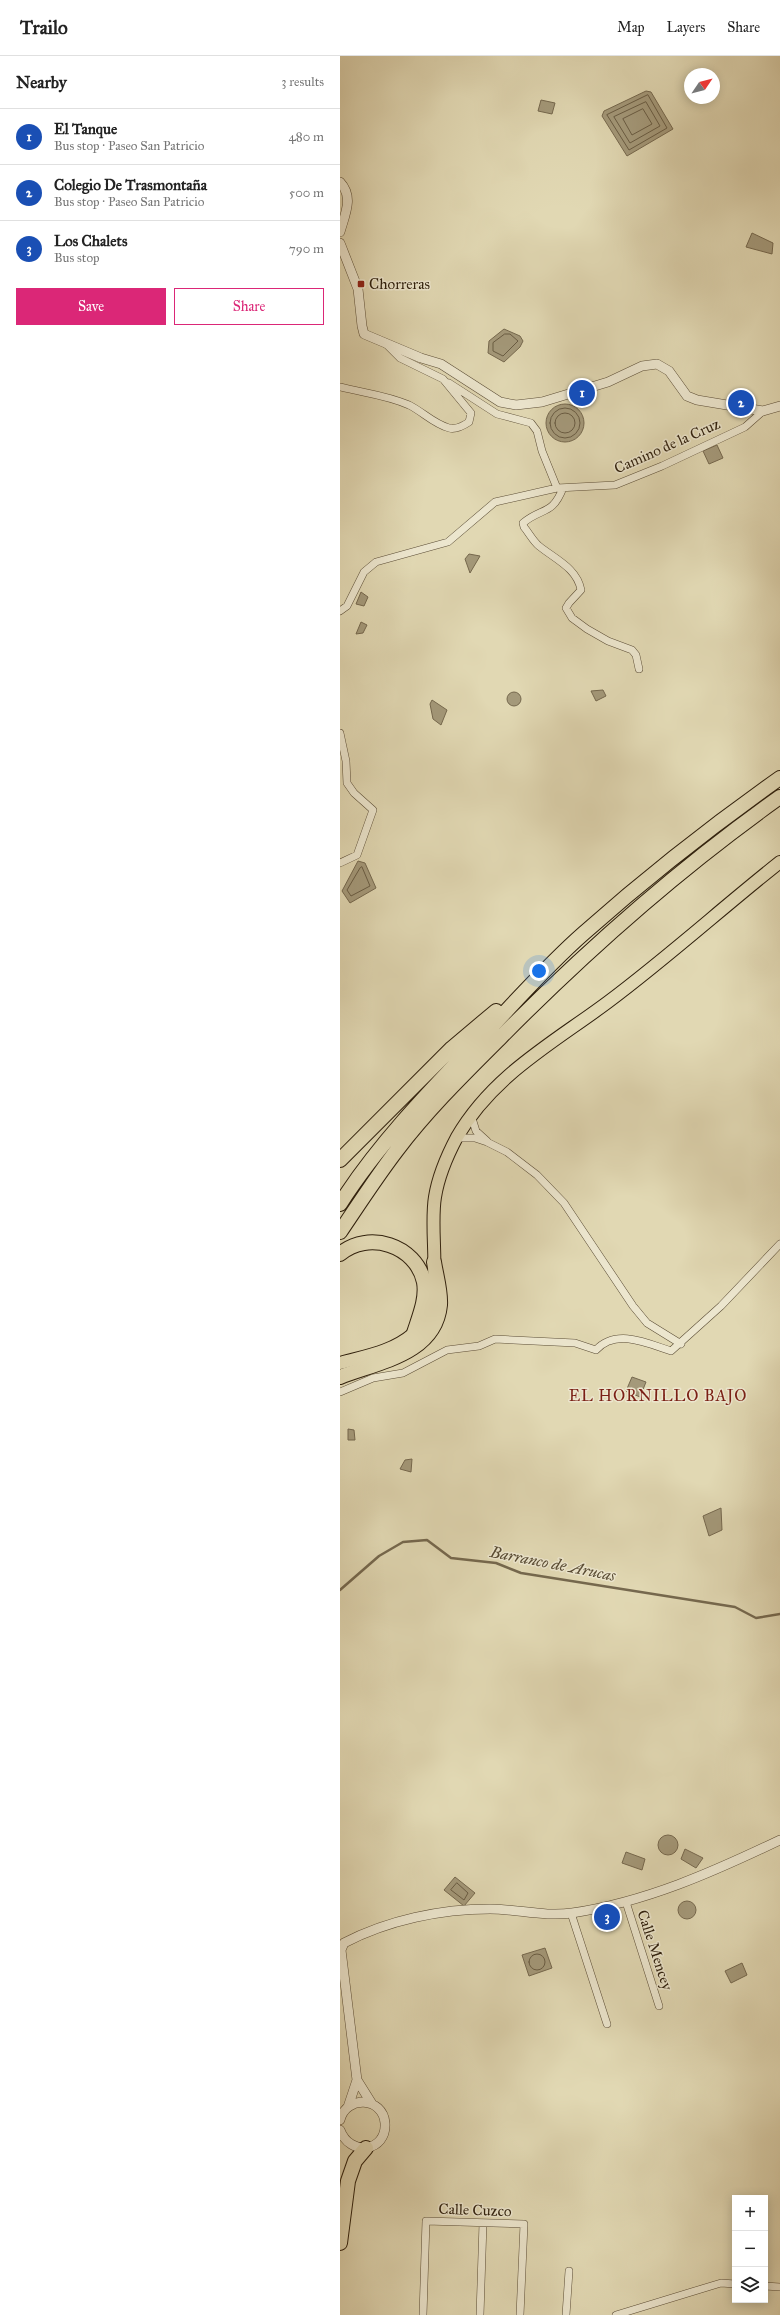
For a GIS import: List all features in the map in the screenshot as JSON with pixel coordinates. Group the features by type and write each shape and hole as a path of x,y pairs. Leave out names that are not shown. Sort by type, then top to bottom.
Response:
{"highway":[{"path":"340,1160 452,1048 583,934 729,814 780,778"},
{"path":"340,1232 398,1149 458,1081 528,1009 598,944 682,871 780,797"},
{"path":"340,1204 362,1169 431,1090 557,958"},
{"path":"340,1254 356,1245 368,1242 381,1243 392,1245 412,1260 424,1282 424,1296 414,1333"},
{"path":"340,1377 402,1355 426,1337 438,1314 440,1303 434,1262"},
{"path":"340,2243 348,2181 355,2161 366,2148"}],"main road":[{"path":"340,1363 381,1352 414,1333 428,1314 433,1292 433,1231 435,1196 456,1138 471,1115 497,1084 526,1059 608,1002 780,862"}],"street":[{"path":"340,182 348,193 348,203 340,232"},
{"path":"340,243 357,285 364,334 387,345 441,364 500,402 516,405 542,402 608,382 642,366 657,364 669,371 687,396 697,400 763,411"},
{"path":"387,345 400,358 443,378 497,414 531,423 537,431 542,451 560,488 552,507 528,519 523,523 524,527 539,545 562,561 580,581 581,590 568,603 566,608 572,618 608,641 632,650 636,655 639,669"},
{"path":"340,387 384,395 410,406 441,425 451,429 462,427 469,422 471,413 443,378"},
{"name":"Camino de la Cruz","path":"340,611 347,606 364,572 376,562 448,542 495,502 560,488 615,485 662,466 745,427 763,411 780,406"},
{"path":"340,733 346,761 347,783 354,793 372,810 357,855 340,863"},
{"path":"471,1115 476,1131 487,1142"},
{"path":"456,1138 475,1138 487,1142 507,1152 537,1175 564,1203 633,1306 648,1323 681,1344"},
{"path":"340,1392 374,1378 403,1373 447,1350 479,1346 495,1339 575,1343 596,1350 604,1341 614,1338 644,1341 671,1351 681,1344 722,1306 780,1244"},
{"path":"340,2130 347,2142 353,2146 366,2148 379,2141 385,2128 383,2114 372,2104 358,2080 341,1950 344,1944 389,1924 431,1914 490,1909 571,1913 626,1902 680,1886 780,1840"},
{"name":"Calle Mencey","path":"626,1902 659,2006"},
{"path":"571,1913 607,2024"},
{"path":"340,2120 348,2107 358,2080"},
{"path":"348,2107 359,2102 372,2104"},
{"name":"Calle Cuzco","path":"423,2315 426,2221 524,2224 520,2315"},
{"path":"480,2315 483,2223"},
{"path":"566,2315 569,2271"},
{"path":"616,2315 721,2283 732,2284"},
{"path":"768,2286 780,2287"}],"water":[{"path":"646,91 651,92 673,129 627,156 602,116 604,111"},
{"path":"541,100 555,103 552,114 538,111"},
{"path":"752,233 773,243 772,254 746,247"},
{"path":"504,329 520,336 523,341 520,347 504,362 488,353 489,341"},
{"path":"561,404 569,404 576,407 581,412 584,423 581,434 576,439 569,442 561,442 554,439 549,434 546,427 546,419 549,412 554,407"},
{"path":"717,445 723,458 709,464 703,451"},
{"path":"469,554 480,556 470,573 465,559"},
{"path":"361,592 368,597 364,606 356,604"},
{"path":"361,622 367,625 363,633 356,634"},
{"path":"603,690 606,696 596,701 591,691"},
{"path":"511,692 517,692 521,696 521,702 517,706 511,706 507,702 507,696"},
{"path":"432,700 447,710 441,725 433,719 430,704"},
{"path":"358,861 365,863 376,888 350,903 342,891"},
{"path":"632,1377 646,1382 640,1397 626,1391"},
{"path":"348,1429 354,1430 355,1440 348,1440"},
{"path":"412,1459 411,1472 400,1469 405,1460"},
{"path":"721,1508 722,1530 709,1536 703,1516"},
{"path":"668,1835 675,1838 678,1845 675,1852 668,1855 661,1852 658,1845 661,1838"},
{"path":"685,1849 703,1858 696,1868 681,1859"},
{"path":"626,1852 645,1859 642,1870 622,1863"},
{"path":"455,1877 475,1893 464,1906 444,1890"},
{"path":"687,1901 693,1904 696,1910 693,1916 687,1919 681,1916 678,1910 681,1904"},
{"path":"545,1948 552,1968 529,1976 522,1955"},
{"path":"742,1963 747,1975 731,1983 725,1971"}],"waterway":[{"name":"Barranco de Arucas","path":"340,1590 379,1556 403,1542 427,1540 451,1558 496,1563 521,1573 735,1607 756,1618 780,1614"}],"place":[{"name":"Chorreras","path":"361,284"},
{"name":"El Tanque","path":"582,393"},
{"name":"Colegio De Trasmontaña","path":"741,403"},
{"name":"Los Chalets","path":"607,1917"}],"district":[{"name":"EL HORNILLO BAJO","path":"658,1395"}]}
